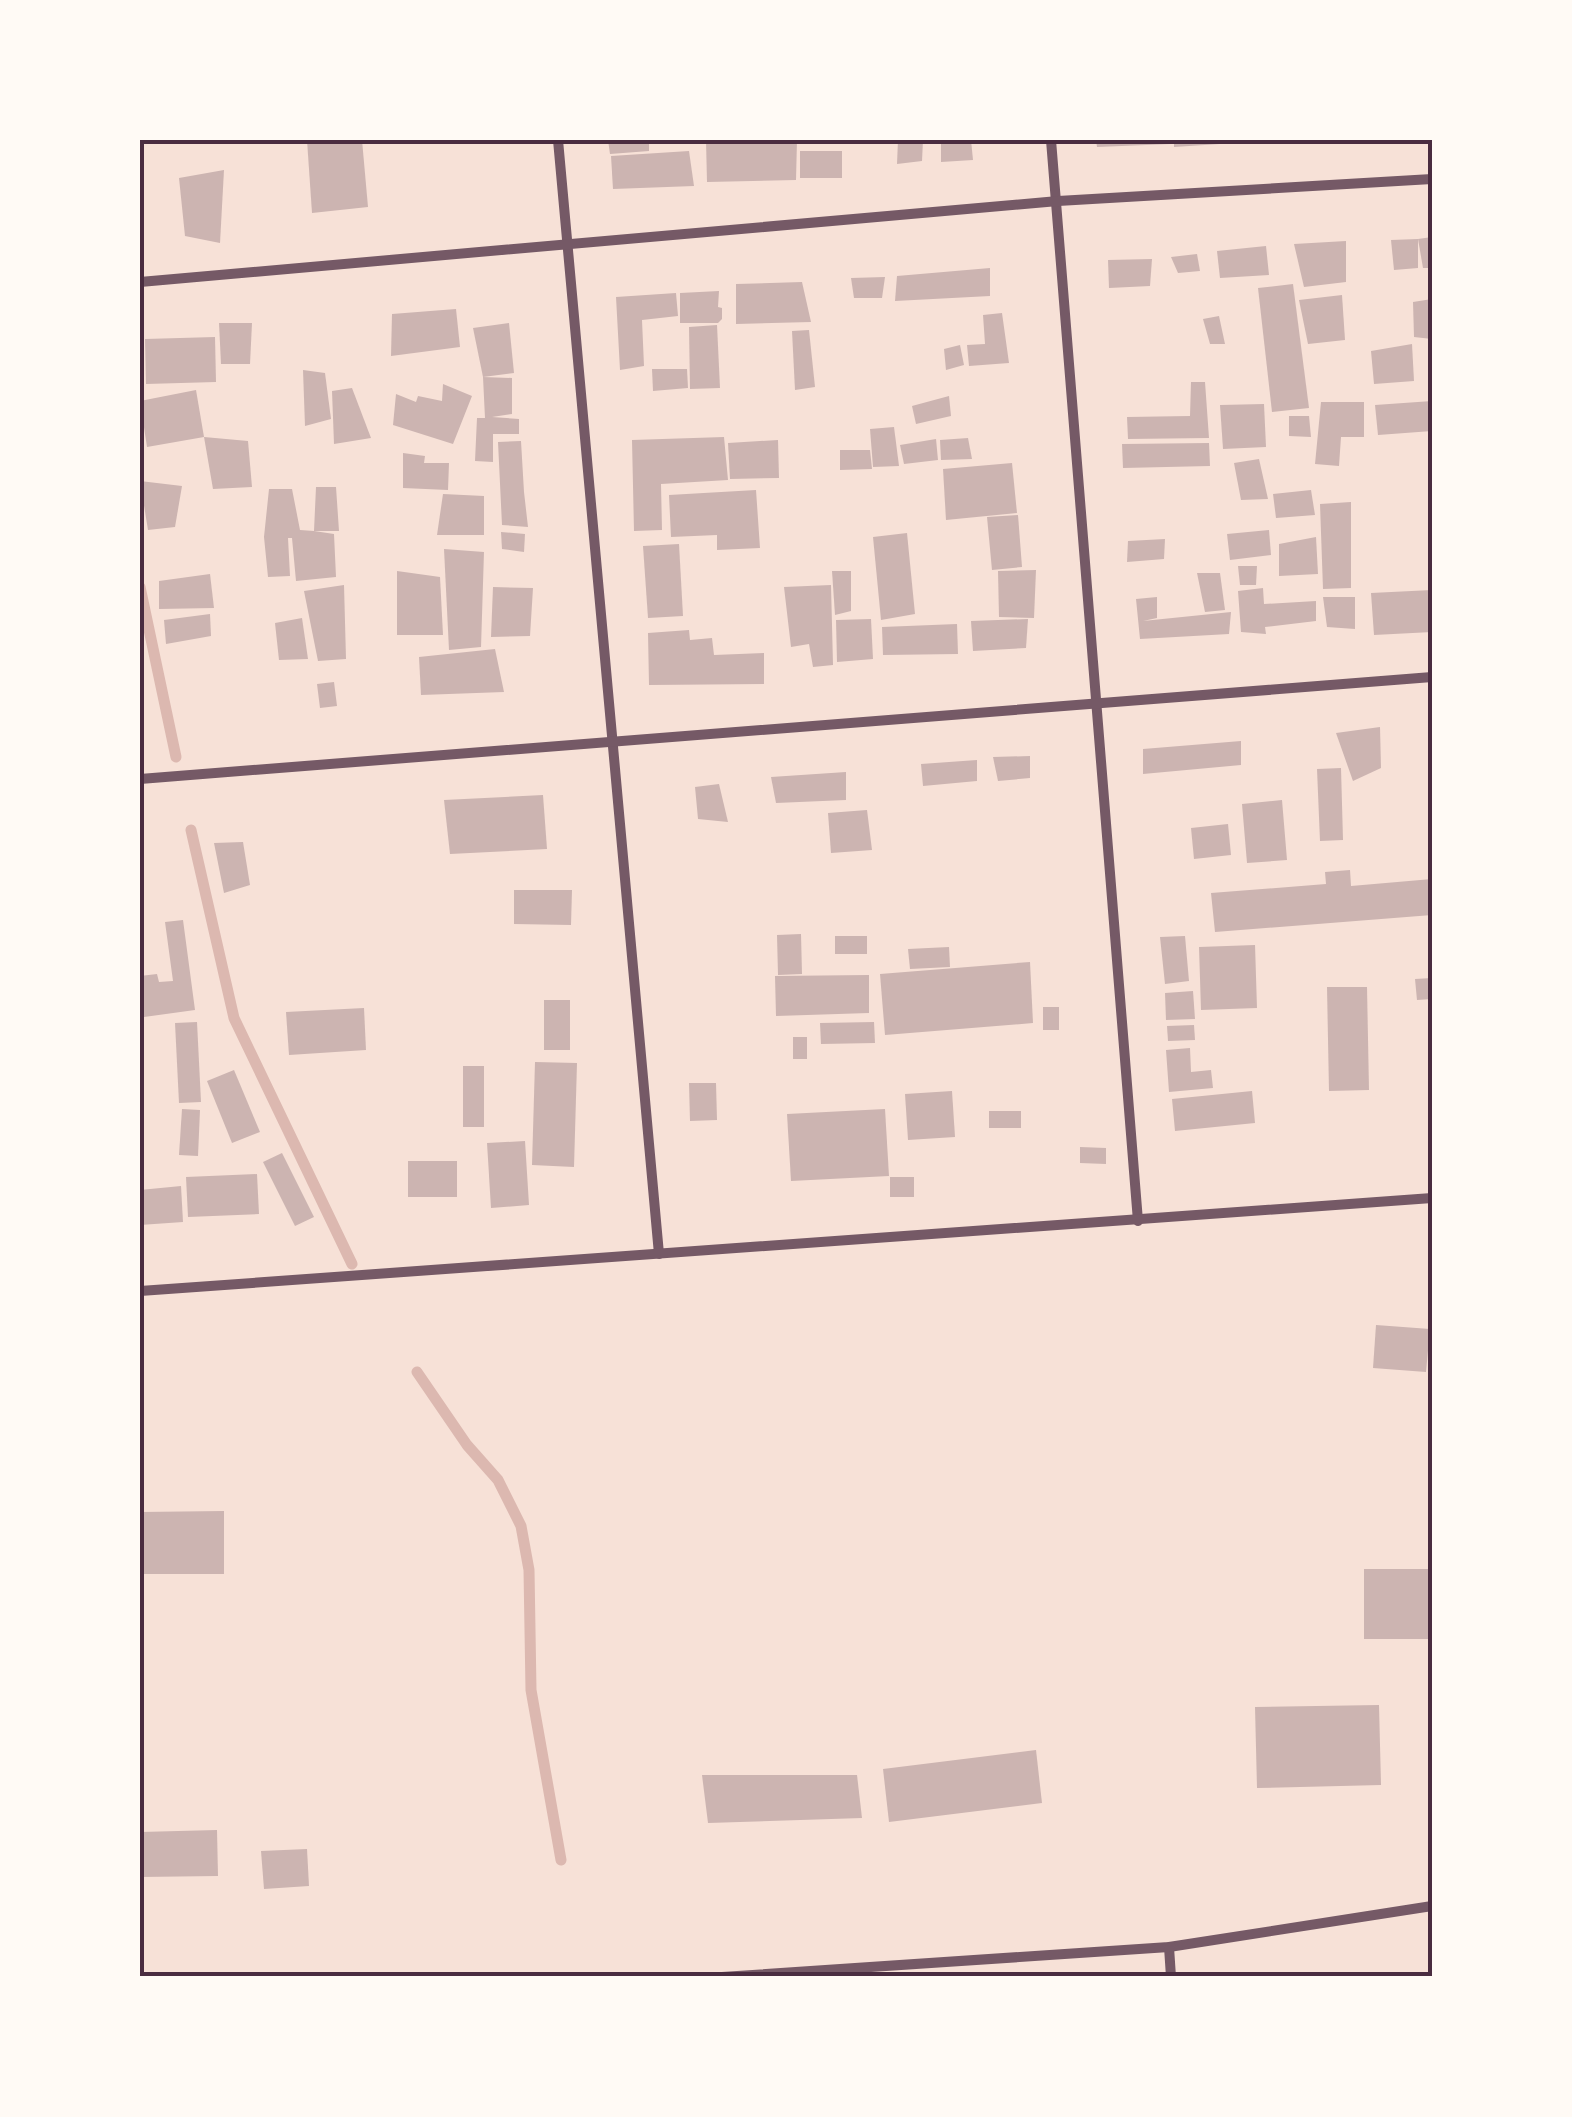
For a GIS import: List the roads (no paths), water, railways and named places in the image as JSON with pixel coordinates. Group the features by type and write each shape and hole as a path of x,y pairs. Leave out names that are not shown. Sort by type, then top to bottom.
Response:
{"street":[{"path":"558,140 659,1254"},
{"path":"1052,140 1138,1221"},
{"path":"140,282 1058,201 1432,179"},
{"path":"140,779 1432,677"},
{"path":"140,1291 1432,1198"},
{"path":"722,1977 1169,1946 1432,1906"},
{"path":"1169,1946 1172,1977"}],"waterway":[{"path":"140,587 176,757"},
{"path":"191,830 234,1018 352,1264"},
{"path":"417,1372 467,1445 498,1480 521,1526 529,1570 531,1690 561,1860"}]}
